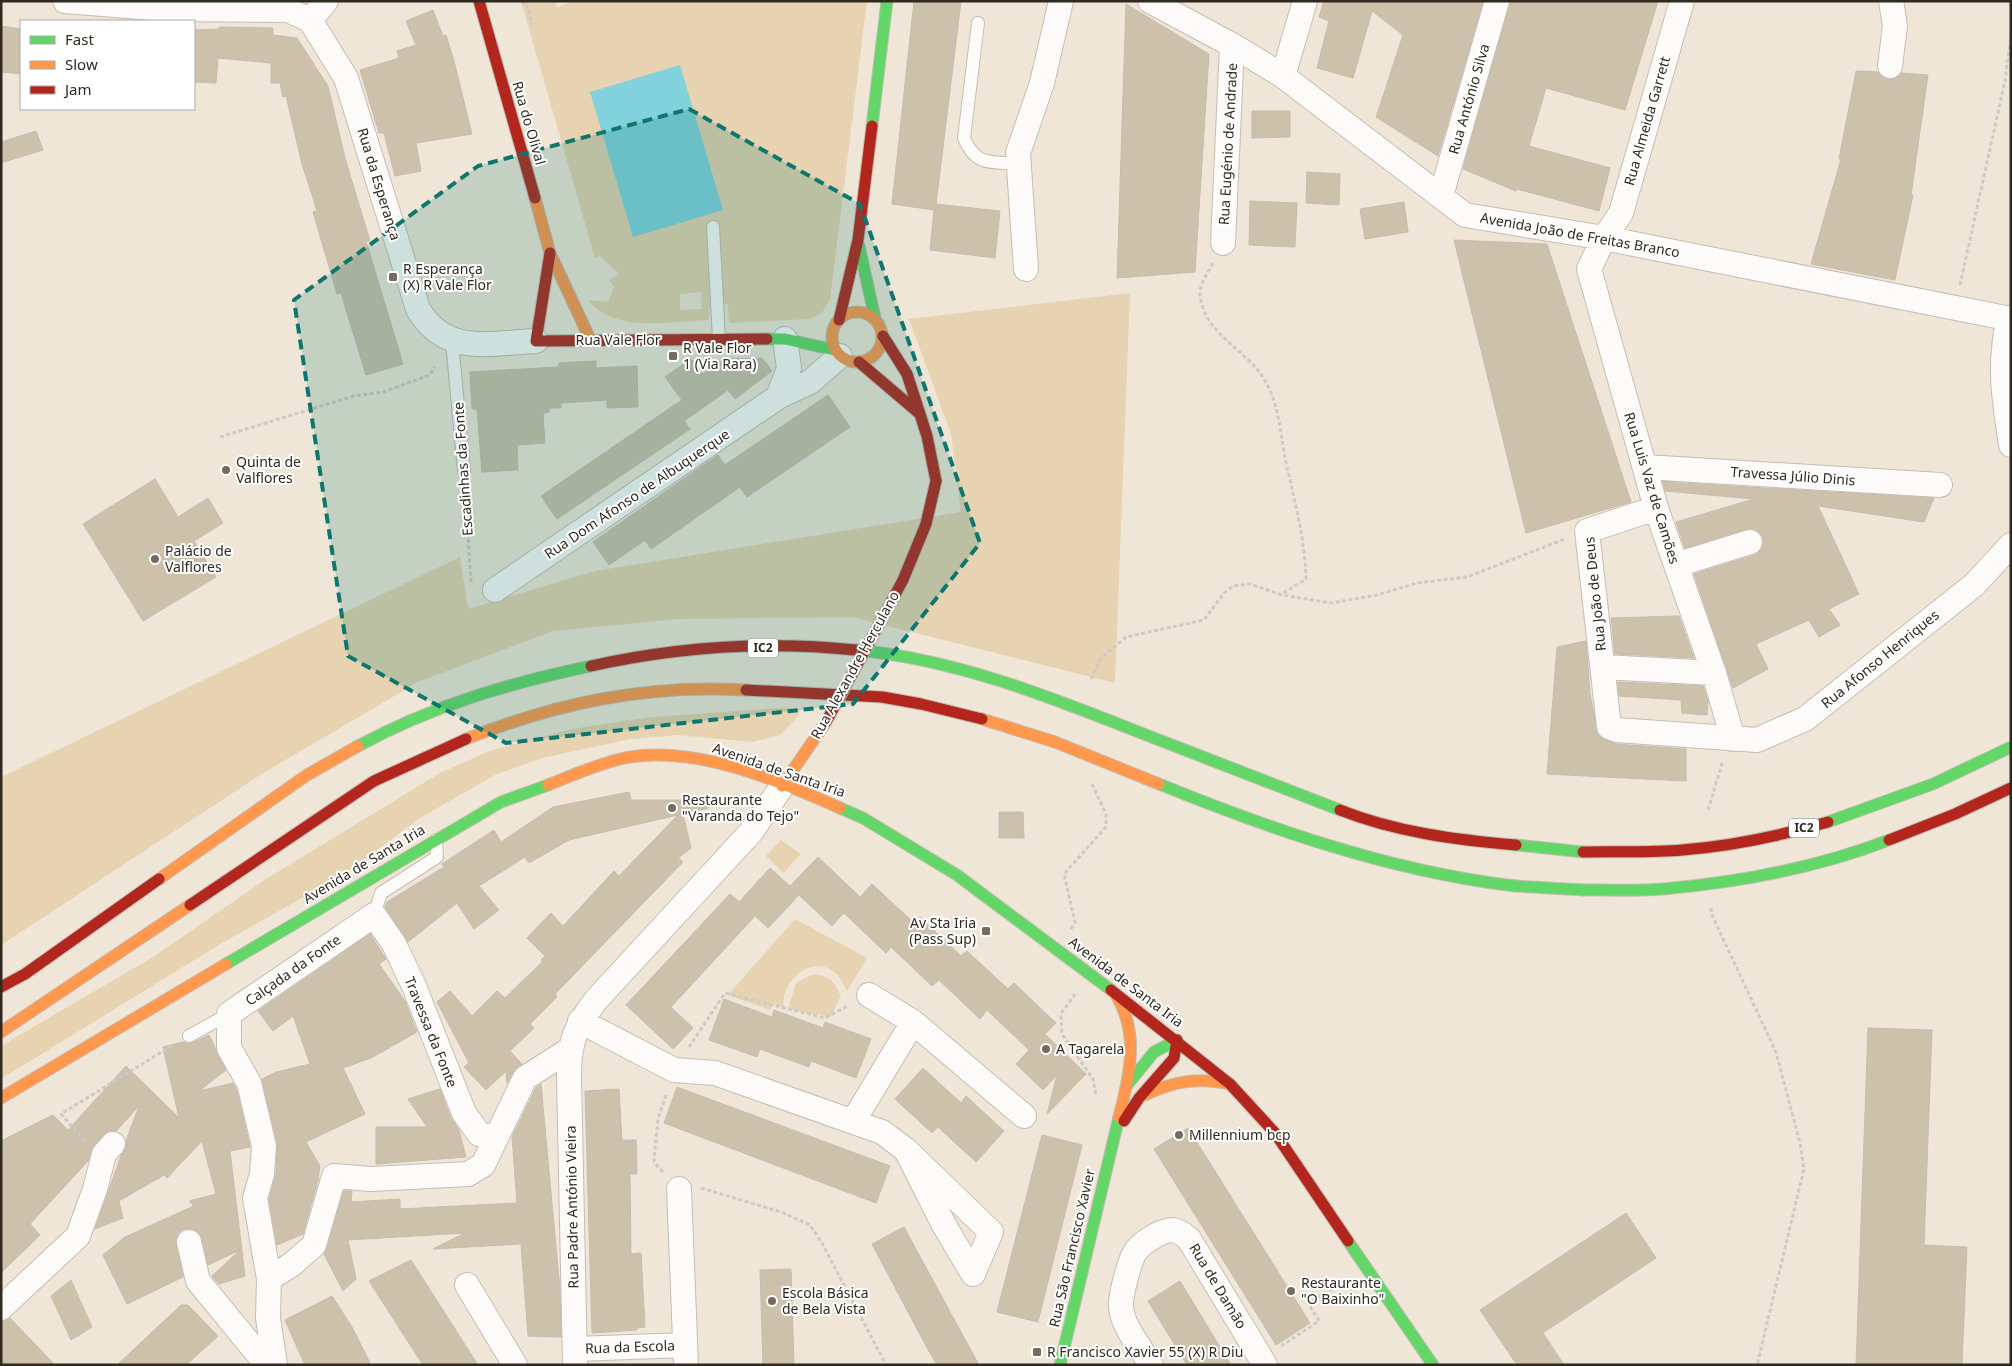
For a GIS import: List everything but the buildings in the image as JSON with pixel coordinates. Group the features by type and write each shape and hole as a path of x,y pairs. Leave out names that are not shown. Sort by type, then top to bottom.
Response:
{"main road":[{"name":"Rua do Olival","path":"479,1 550,252 590,339"},
{"path":"887,1 858,240 828,328 845,356 920,414"},
{"path":"785,339 845,356 873,357 882,344 883,336 882,329 875,318 858,240"},
{"name":"Rua do Olival","path":"536,341 550,252"},
{"path":"785,339 828,328 845,315 860,312 875,318"},
{"name":"Rua Alexandre Herculano","path":"782,786 826,722 874,637 925,529 936,481 933,460 907,374 883,336"},
{"name":"Rua Vale Flor","path":"536,341 590,339 785,339"},
{"name":"IC2","path":"1,987 25,974 307,775 350,749 396,726 442,706 524,680 624,661 682,653 732,649 809,647 876,652 917,659 992,679 1060,701 1360,818 1461,840 1583,852 1682,850 1742,842 1813,826 1885,802 1964,771 2011,747"},
{"path":"1,1032 382,777 450,745 521,720 610,698 670,689 829,693 874,697 930,706 1067,745 1168,788 1278,827 1399,864 1497,884 1583,890 1662,889 1781,872 1865,849 1955,814 2011,788"},
{"name":"Avenida de Santa Iria","path":"1,1098 500,802 606,763 625,758 663,755 700,758 813,796 851,812 921,852 1016,917 1177,1040 1230,1084 1276,1133 1433,1365"},
{"name":"Rua São Francisco Xavier","path":"1062,1363 1127,1085 1132,1037 1126,1011 1115,993"},
{"name":"Rua São Francisco Xavier","path":"1113,1139 1139,1098 1174,1058 1177,1040 1163,1044 1150,1052 1127,1085"},
{"path":"1139,1098 1181,1081 1206,1078 1230,1084"}],"street":[{"path":"65,1 288,10 310,20 326,1"},
{"path":"1026,270 1018,153 1042,82 1061,1"},
{"name":"Avenida João de Freitas Branco","path":"1150,1 1283,76 1465,215 1604,238 2010,318"},
{"path":"1283,76 1305,1"},
{"name":"Rua António Silva","path":"1441,196 1497,1"},
{"name":"Rua Almeida Garrett","path":"1604,238 1621,213 1682,1"},
{"path":"1890,66 1896,26 1891,1"},
{"name":"Rua da Esperança","path":"310,20 346,78 418,309 426,323 452,341"},
{"name":"Rua Eugénio de Andrade","path":"1223,243 1232,46"},
{"name":"Rua Luis Vaz de Camões","path":"1604,238 1588,269 1656,508 1714,673 1733,739"},
{"path":"2010,318 2002,346 2001,380 2011,445"},
{"path":"778,397 789,368 785,339"},
{"name":"Rua Vale Flor","path":"452,341 468,345 536,341"},
{"name":"Rua Dom Afonso de Albuquerque","path":"495,590 778,397 810,382 845,356"},
{"name":"Travessa Júlio Dinis","path":"1645,467 1940,485"},
{"name":"Rua João de Deus","path":"1609,727 1587,531 1656,508"},
{"path":"1676,564 1750,542"},
{"name":"Rua Afonso Henriques","path":"1609,727 1616,730 1757,740 1805,719 1974,585 2011,545"},
{"path":"1603,667 1714,673"},
{"name":"Rua Alexandre Herculano","path":"569,1050 580,1021 596,1000 751,832 782,786"},
{"name":"Calçada da Fonte","path":"228,1024 374,915"},
{"name":"Travessa da Fonte","path":"374,915 394,944 414,986 464,1112 479,1134 495,1138"},
{"path":"870,995 913,1022 1024,1116"},
{"path":"580,1021 674,1070 715,1073 854,1120 882,1132 906,1150 991,1232 973,1274 944,1225 906,1150"},
{"path":"854,1120 913,1022"},
{"path":"228,1024 229,1048 249,1083 264,1146 262,1174 255,1198 269,1279 268,1318 275,1365"},
{"path":"269,1279 291,1265 314,1245 334,1176 372,1179 468,1174 483,1165 525,1078 569,1050"},
{"name":"Rua Padre António Vieira","path":"569,1050 575,1357"},
{"path":"1,1308 78,1236 108,1149"},
{"path":"679,1189 685,1355"},
{"name":"Rua de Damão","path":"1151,1365 1125,1321 1121,1303 1135,1252 1143,1244 1166,1231 1173,1230 1189,1240 1265,1365"},
{"path":"189,1242 198,1281 267,1365"},
{"path":"467,1285 515,1365"},
{"name":"Rua da Escola","path":"575,1357 685,1355"}],"lane":[{"path":"978,23 964,138 969,150 981,161 1018,164"},
{"path":"713,226 719,339"},
{"name":"Escadinhas da Fonte","path":"452,341 464,471"},
{"path":"374,915 381,893 437,857 436,839"},
{"path":"189,1036 228,1024"}],"path":[{"path":"522,3 526,2 532,25"},
{"path":"1955,308 2005,81 2011,36"},
{"path":"1223,243 1212,266 1206,273 1200,289 1201,302 1214,328 1247,357 1264,378 1282,426 1286,462 1304,542 1306,579 1282,595"},
{"path":"220,437 354,396 383,392 430,375 452,341"},
{"name":"Escadinhas da Fonte","path":"464,471 471,588"},
{"path":"1092,679 1101,658 1126,637 1204,620 1224,593 1234,586 1250,584 1282,595 1331,602 1378,595 1417,583 1467,577 1587,531"},
{"path":"1708,810 1733,739"},
{"path":"1071,930 1075,923 1064,874 1106,827 1106,814 1090,780"},
{"path":"1711,905 1711,913 1776,1052 1800,1143 1804,1169 1757,1365"},
{"path":"1090,974 1061,1014 1062,1034 1093,1079 1096,1098"},
{"path":"870,995 825,1018 725,993 674,1070 658,1118 654,1162 679,1189 705,1188 781,1212 810,1225 822,1243 886,1365"},
{"path":"108,1149 91,1147 60,1114 148,1059 189,1036"},
{"path":"1290,1340 1319,1321 1308,1303 1369,1270"}],"highlighted area":[{"path":"689,109 860,204 980,543 853,704 506,743 348,656 294,300 478,166"}],"shaded area":[{"path":"521,1 555,1 557,7 575,1 867,1 830,299 822,313 810,319 729,323 728,304 710,305 709,320 661,323 628,322 613,318 599,311 588,300 608,302 614,287 609,280 619,274 600,256 595,258","holes":["701,292 702,309 680,310 680,294"]},
{"path":"1130,293 1115,683 852,617 678,619 553,631 418,682 260,775 1,945 1,777 460,557 468,609 595,571 961,512 951,434 909,319"},
{"path":"780,708 800,709 798,717 780,735 753,742 677,735 631,739 542,758 495,775 420,818 343,875 222,943 1,1079 1,1046 153,957 266,879 440,773 492,750 572,729 652,717"},
{"path":"781,840 801,854 783,873 766,856"},
{"path":"795,919 867,958 847,991 836,974 825,967 816,966 807,968 792,980 784,998 784,1008 773,1003 770,1010 728,995"},
{"path":"811,975 830,979 841,995 831,1017 788,1009 796,983"}],"water":[{"path":"680,65 723,210 633,237 590,92"}],"traffic: fast":[{"path":"872,126 887,1"},
{"path":"859,246 875,318"},
{"path":"767,339 785,339 835,350"},
{"path":"856,650 928,661 999,680 1068,704 1340,810"},
{"path":"358,746 414,719 472,697 530,680 591,666"},
{"path":"1828,822 1933,784 2011,747"},
{"path":"1159,784 1243,817 1330,846 1374,858 1462,878 1507,885 1583,890"},
{"path":"226,964 501,802 548,785"},
{"path":"840,808 863,818 957,875 1111,990"},
{"path":"1583,890 1663,889 1749,878 1806,866 1889,840"},
{"path":"1516,845 1583,852"},
{"path":"1128,1084 1154,1052 1177,1040"},
{"path":"1060,1365 1119,1117"},
{"path":"1348,1241 1433,1365"}],"traffic: slow":[{"path":"535,198 550,253 590,339"},
{"path":"852,312 862,312 875,319 882,332 882,337 882,342 875,355 862,362 852,362 843,358 836,351 832,342 832,332 836,323 843,316 852,312"},
{"path":"466,739 534,715 603,699 673,690 746,690"},
{"path":"982,719 1055,742 1159,784"},
{"path":"782,786 826,722"},
{"path":"159,879 307,775 358,746"},
{"path":"548,785 614,760 651,755 678,756 735,767 790,786 840,808"},
{"path":"1,1032 190,905"},
{"path":"1,1098 226,964"},
{"path":"1115,993 1123,1008 1130,1038 1127,1085 1119,1117"},
{"path":"1145,1095 1166,1086 1186,1082 1207,1081 1230,1084"}],"traffic: jam":[{"path":"479,1 535,198"},
{"path":"839,320 858,240 872,126"},
{"path":"550,253 536,341 767,339"},
{"path":"883,336 907,374 927,436 936,481"},
{"path":"859,362 920,414"},
{"path":"826,722 903,580 926,524 936,481"},
{"path":"591,666 656,654 723,648 790,646 856,650"},
{"path":"746,690 882,697 921,704 982,719"},
{"path":"190,905 374,781 466,739"},
{"path":"1889,840 1955,814 2011,788"},
{"path":"1340,810 1382,824 1426,834 1516,845"},
{"path":"1583,852 1682,850 1719,846 1792,832 1828,822"},
{"path":"1,987 25,974 159,879"},
{"path":"1111,990 1230,1084 1275,1133 1348,1241"},
{"path":"1124,1121 1139,1098 1174,1058 1177,1040"}],"place":[{"name":"R Esperança (X) R Vale Flor","path":"393,277"},
{"name":"R Vale Flor 1 (Via Rara)","path":"673,356"},
{"name":"Quinta de Valflores","path":"226,470"},
{"name":"Palácio de Valflores","path":"155,559"},
{"name":"Restaurante \"Varanda do Tejo\"","path":"672,808"},
{"name":"Av Sta Iria (Pass Sup)","path":"986,931"},
{"name":"A Tagarela","path":"1046,1049"},
{"name":"Millennium bcp","path":"1179,1135"},
{"name":"Restaurante \"O Baixinho\"","path":"1291,1291"},
{"name":"Escola Básica de Bela Vista","path":"772,1301"},
{"name":"R Francisco Xavier 55 (X) R Diu","path":"1037,1352"}]}
